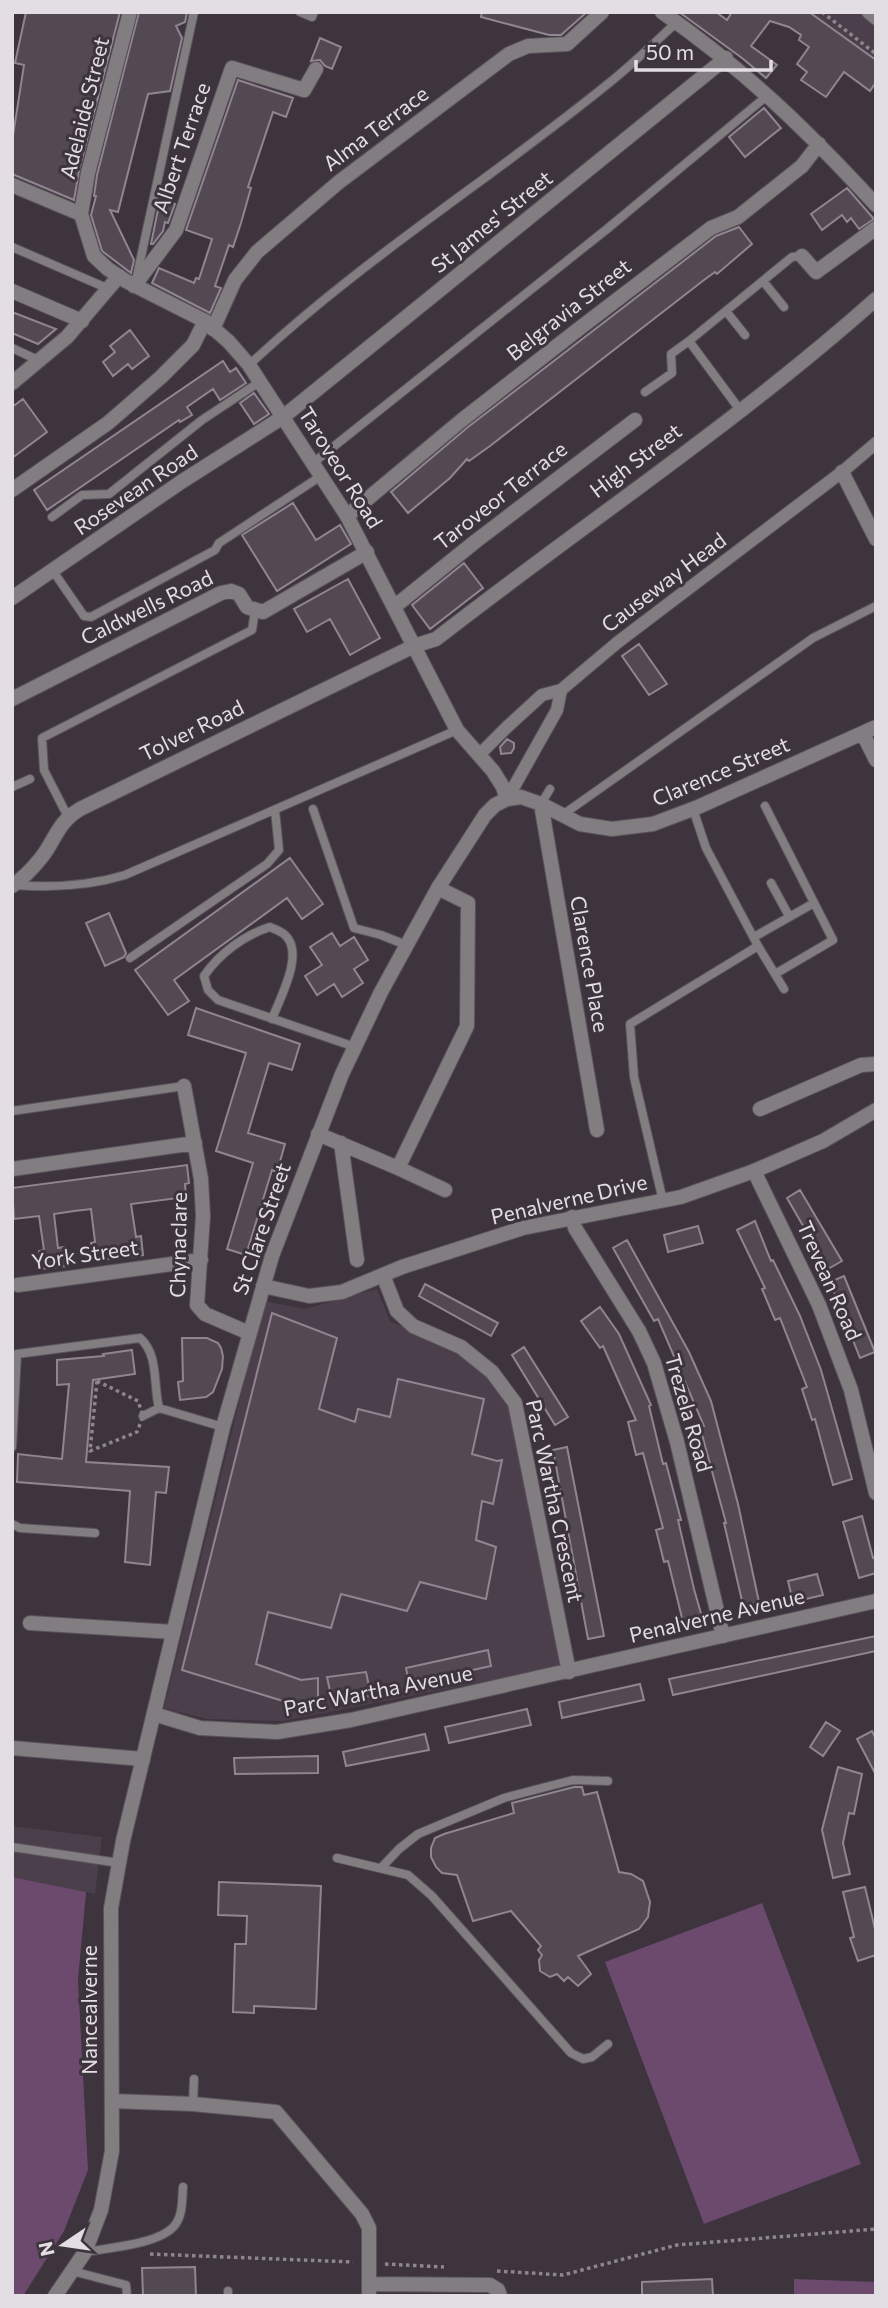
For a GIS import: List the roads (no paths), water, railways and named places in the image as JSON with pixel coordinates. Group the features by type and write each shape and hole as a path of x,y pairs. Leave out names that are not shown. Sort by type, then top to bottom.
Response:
{"street":[{"name":"Adelaide Street","path":"81,214 88,173 130,12"},
{"name":"Alma Terrace","path":"12,490 108,423 150,386 193,345 209,325 235,280 257,252 339,182 509,54 528,46 567,44 602,12"},
{"path":"662,12 726,58 768,95 876,205"},
{"path":"869,12 876,18"},
{"name":"St James' Street","path":"283,417 726,58"},
{"name":"Albert Terrace","path":"134,285 176,230 232,68 304,90 316,69"},
{"name":"Belgravia Street","path":"347,516 591,319 711,228 738,217 802,166 819,144"},
{"path":"12,185 81,214"},
{"name":"Taroveor Road","path":"81,214 94,256 119,276 209,325 250,365 347,516 457,730 480,755 503,787 507,799"},
{"path":"802,256 816,272 876,228"},
{"path":"12,383 67,337 119,276"},
{"path":"12,291 82,321"},
{"name":"High Street","path":"414,646 436,639 740,410 826,343 876,299"},
{"name":"Rosevean Road","path":"12,598 181,482 283,417"},
{"name":"Taroveor Terrace","path":"394,607 635,420"},
{"name":"Causeway Head","path":"480,755 542,695 561,690 618,642 842,472 876,443"},
{"path":"842,472 876,539"},
{"path":"255,611 263,612 366,552"},
{"name":"Caldwells Road","path":"12,699 221,593 231,591 239,594 247,607 255,611"},
{"name":"Tolver Road","path":"14,885 42,857 56,831 68,817 414,646"},
{"path":"507,799 557,710 561,690"},
{"path":"869,731 876,760"},
{"name":"Clarence Street","path":"541,804 580,824 612,829 653,824 869,731"},
{"path":"507,799 522,797 541,804"},
{"name":"St Clare Street","path":"154,1714 223,1427 249,1333 263,1286 318,1135 355,1046 438,888 485,815 495,805 507,799"},
{"name":"Clarence Place","path":"541,804 597,1130"},
{"path":"398,1168 467,1026 468,903 438,888"},
{"path":"760,1109 861,1065 876,1064"},
{"name":"Chynaclare","path":"184,1086 201,1179 203,1216 197,1306 205,1314 249,1333"},
{"name":"Penalverne Drive","path":"263,1286 309,1296 342,1292 383,1275 523,1228 663,1201 754,1171 823,1141 876,1110"},
{"path":"318,1135 445,1190"},
{"path":"12,1169 195,1143"},
{"path":"341,1143 357,1260"},
{"name":"Trevean Road","path":"754,1171 819,1305 851,1390 876,1493"},
{"name":"Trezela Road","path":"572,1217 575,1227 639,1331 654,1363 677,1442 723,1636"},
{"name":"York Street","path":"18,1285 201,1260"},
{"name":"Parc Wartha Crescent","path":"383,1275 397,1311 413,1326 461,1347 492,1372 515,1403 569,1672"},
{"name":"Penalverne Avenue","path":"569,1672 876,1601"},
{"path":"30,1623 173,1633"},
{"name":"Parc Wartha Avenue","path":"154,1714 200,1728 277,1732 351,1720 569,1672"},
{"name":"Nancealverne","path":"55,2296 85,2252 101,2210 112,2151 111,1908 154,1714"},
{"path":"12,1748 143,1759"},
{"path":"112,2101 193,2104 276,2112 362,2214 369,2228 370,2290 490,2285 498,2290 500,2296"}],"lane":[{"path":"134,285 194,12"},
{"path":"300,12 312,17 314,12"},
{"path":"250,365 279,337 400,239 611,82 677,22"},
{"path":"53,571 84,616 90,617 215,550 219,543 317,469 768,95"},
{"path":"12,247 109,289"},
{"path":"645,392 672,373 671,354 792,257 802,256"},
{"path":"763,281 784,307"},
{"path":"726,310 745,335"},
{"path":"688,341 740,410"},
{"path":"12,348 40,361"},
{"path":"52,517 82,495 109,494 202,420 261,382"},
{"path":"561,816 813,638 876,607"},
{"path":"68,817 44,770 42,738 252,630 255,611"},
{"path":"14,885 44,887 99,883 125,875 457,730"},
{"path":"12,787 30,779"},
{"path":"541,804 550,789"},
{"path":"765,806 833,940 775,974"},
{"path":"313,809 354,928 406,945"},
{"path":"693,809 706,848 758,946 785,989"},
{"path":"130,958 267,864 279,850 275,810"},
{"path":"771,883 789,916"},
{"path":"754,937 814,903"},
{"path":"272,1019 294,959 293,946 285,934 270,927 256,931 215,961 204,976 208,990 218,1000 272,1019 355,1046"},
{"path":"663,1201 634,1077 630,1024 758,946"},
{"path":"12,1111 184,1086"},
{"path":"12,1447 17,1354 140,1338 148,1345 152,1354 159,1408"},
{"path":"143,1416 159,1408 223,1427"},
{"path":"12,1524 20,1528 94,1532"},
{"path":"382,1868 399,1849 418,1835 504,1798 573,1780 608,1781"},
{"path":"12,1847 119,1863"},
{"path":"337,1858 408,1875 432,1896 571,2053 583,2059 592,2057 608,2044"},
{"path":"193,2104 194,2079"},
{"path":"85,2252 153,2239 175,2226 181,2209 183,2187"},
{"path":"72,2271 126,2285 127,2296"}]}
